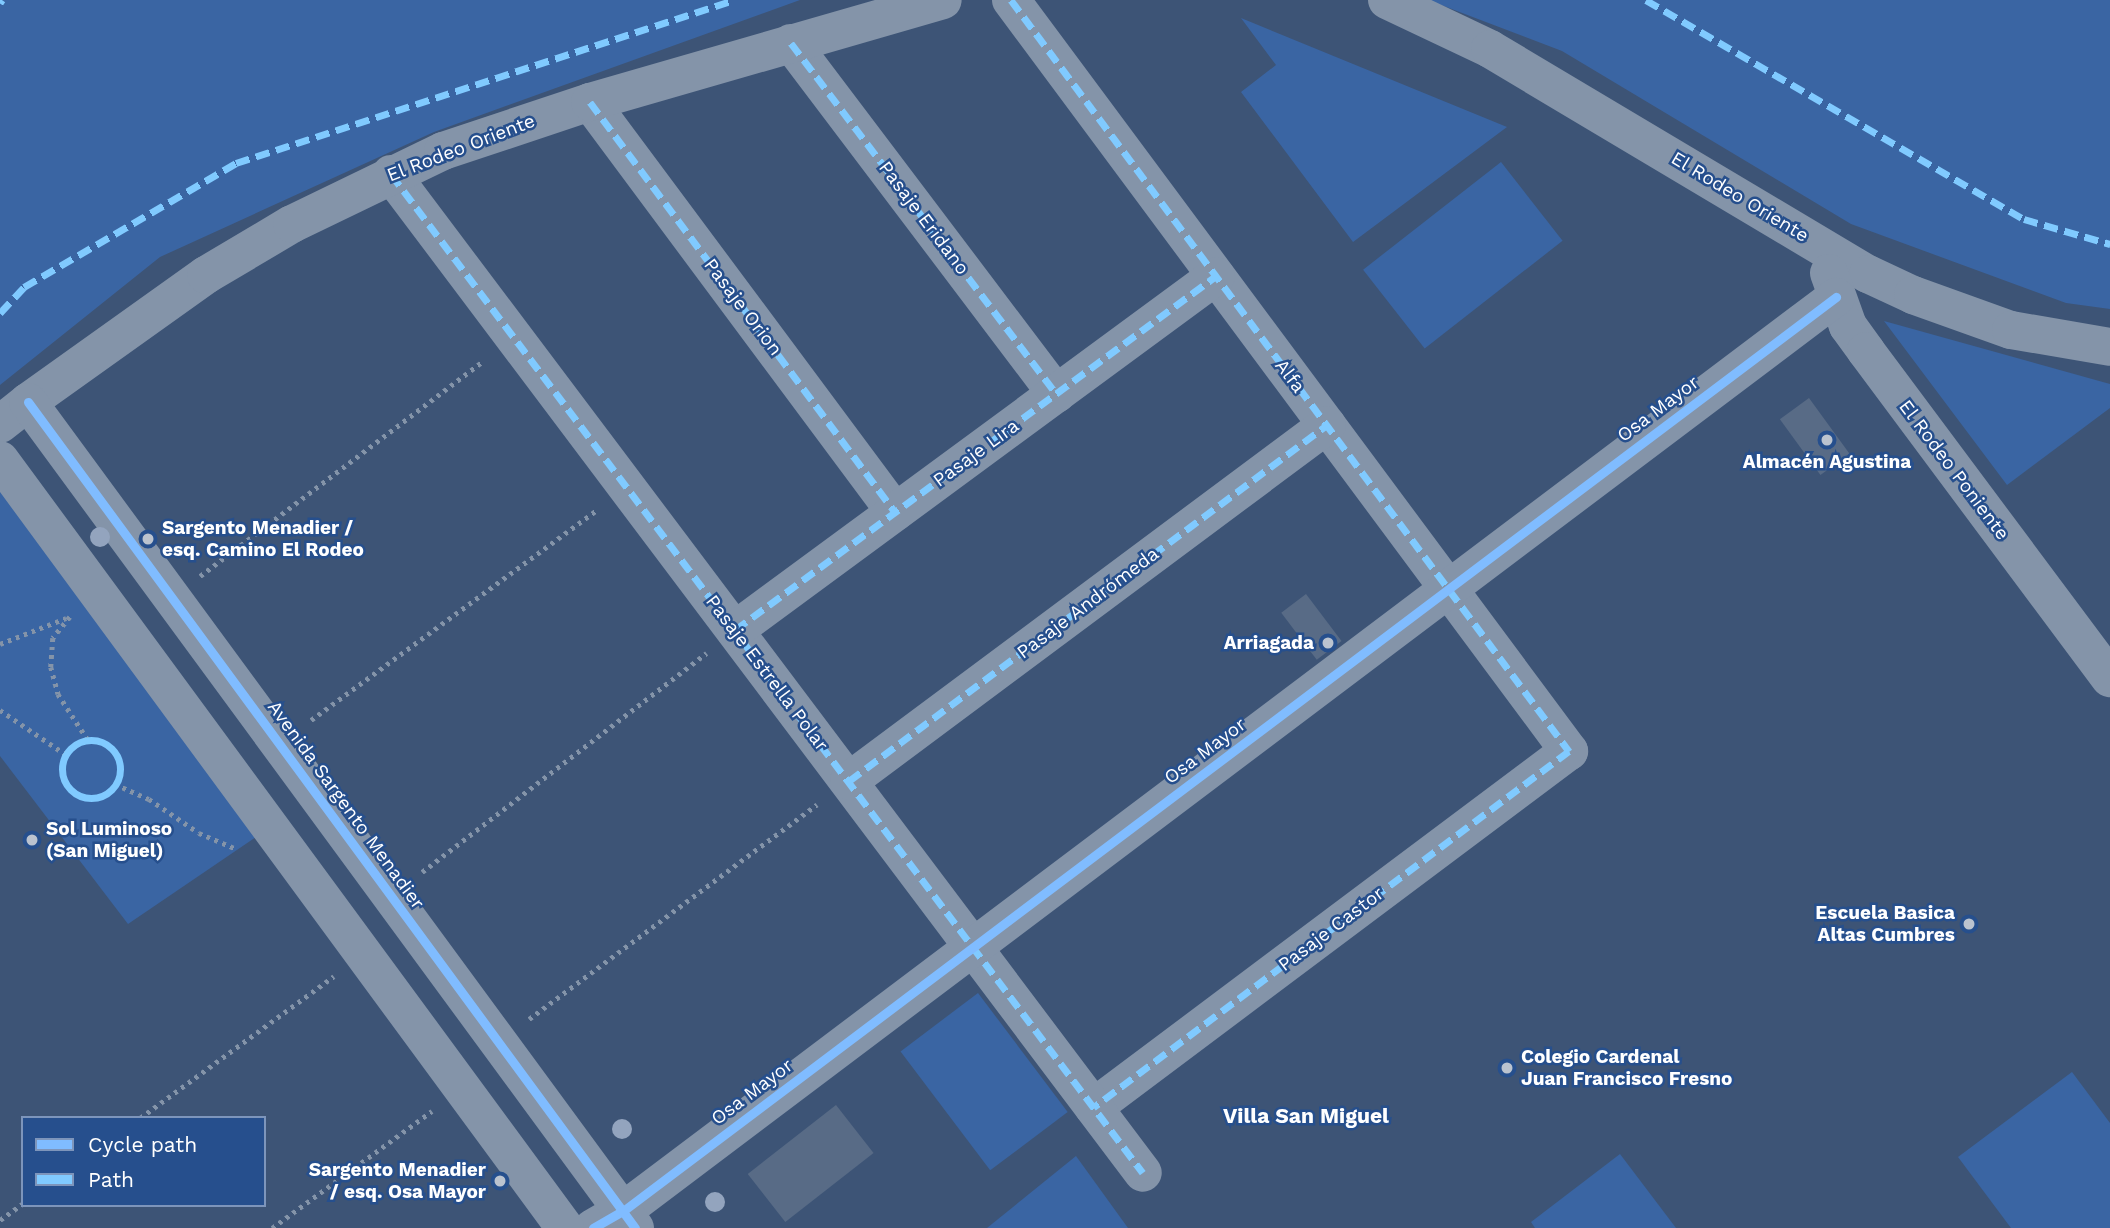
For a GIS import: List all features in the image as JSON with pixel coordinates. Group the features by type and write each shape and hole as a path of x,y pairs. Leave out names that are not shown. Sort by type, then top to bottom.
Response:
{"street":[{"name":"El Rodeo Oriente","path":"14,413 206,275 292,223 391,174 492,133 590,102 943,0"},
{"name":"Alfa","path":"1010,0 1569,751"},
{"name":"El Rodeo Oriente","path":"1387,0 1490,50 1879,279 1961,314 2051,339 2110,347"},
{"name":"Pasaje Eridano","path":"791,43 1056,394"},
{"name":"Pasaje Orion","path":"590,102 895,512"},
{"name":"Pasaje Estrella Polar","path":"391,174 512,339 735,630 1143,1173"},
{"name":"El Rodeo Poniente","path":"1826,249 1836,297 1866,351 2110,678"},
{"name":"Pasaje Lira","path":"735,630 1216,276"},
{"name":"Osa Mayor","path":"617,1222 973,947 1836,297"},
{"name":"Avenida Sargento Menadier","path":"14,413 172,597 498,1042 617,1222"},
{"name":"Pasaje Andrómeda","path":"849,781 1327,425"},
{"path":"0,460 565,1228"},
{"name":"Pasaje Castor","path":"1094,1107 1569,751"}],"path":[{"path":"172,597 512,339"},
{"path":"279,744 626,488"},
{"path":"0,644 71,617 53,638 51,667 58,694 88,740"},
{"path":"391,896 735,630"},
{"path":"0,710 65,754"},
{"path":"498,1042 849,781"},
{"path":"115,784 149,799 199,834 240,850"},
{"path":"327,965 343,987"},
{"path":"143,1116 335,975"},
{"path":"426,1098 443,1120"},
{"path":"272,1228 435,1109"},
{"path":"0,1220 21,1204"}],"shaded area":[{"path":"0,0 800,0 434,132 160,257 0,385"},
{"path":"1428,0 2110,0 2110,309 2066,303 1851,224 1562,51"},
{"path":"1241,18 1507,127 1353,242 1241,92 1276,65"},
{"path":"1501,162 1563,241 1425,349 1363,270"},
{"path":"1884,321 2110,384 2110,408 2007,485"},
{"path":"0,491 262,833 128,924 0,756"},
{"path":"978,993 1068,1112 990,1170 901,1051"},
{"path":"2072,1072 2110,1123 2110,1228 2011,1228 1958,1157"},
{"path":"1620,1154 1676,1228 1535,1228 1531,1222"},
{"path":"1076,1156 1128,1228 987,1228"}],"building":[{"path":"1809,398 1850,454 1820,475 1780,419"},
{"path":"1306,594 1342,641 1317,660 1281,613"},
{"path":"836,1105 874,1153 785,1222 748,1174"}],"marked path":[{"path":"0,313 24,287 236,163 734,0"},
{"path":"1011,0 1569,751 1094,1107"},
{"path":"1646,0 2024,219 2110,244"},
{"path":"791,43 1056,394"},
{"path":"590,102 895,512"},
{"path":"391,174 1143,1173"},
{"path":"735,630 1216,276"},
{"path":"849,781 1327,425"},
{"path":"91,740 102,742 115,753 120,769 118,780 107,793 91,798 80,796 67,785 62,769 64,758 75,745 91,740"}],"cycle path":[{"path":"593,1228 623,1211 1836,297"},
{"path":"28,402 635,1228"}],"place":[{"name":"Almacén Agustina","path":"1827,440"},
{"name":"Sargento Menadier / esq. Camino El Rodeo","path":"148,539"},
{"name":"Arriagada","path":"1328,643"},
{"name":"Sol Luminoso (San Miguel)","path":"32,840"},
{"name":"Escuela Basica Altas Cumbres","path":"1969,924"},
{"name":"Colegio Cardenal Juan Francisco Fresno","path":"1507,1068"},
{"name":"Sargento Menadier / esq. Osa Mayor","path":"500,1181"}],"district":[{"name":"Villa San Miguel","path":"1306,1116"}]}
